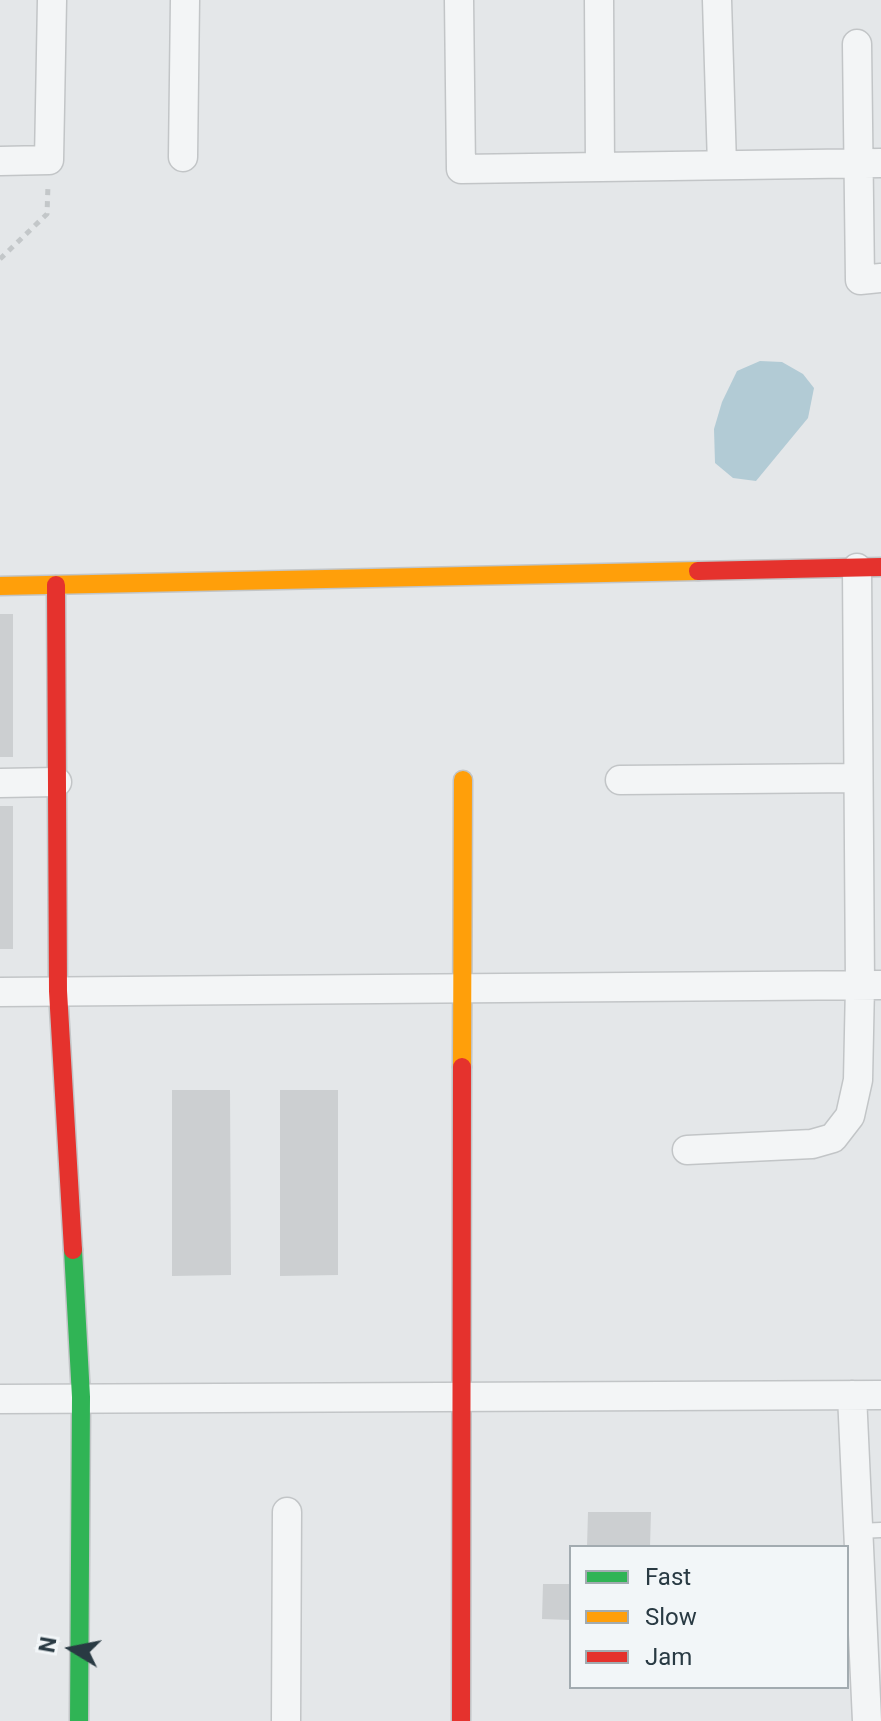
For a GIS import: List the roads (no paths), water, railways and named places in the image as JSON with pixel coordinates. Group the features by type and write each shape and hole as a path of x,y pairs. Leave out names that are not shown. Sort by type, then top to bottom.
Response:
{"street":[{"path":"0,161 49,160 52,0"},
{"path":"183,157 185,0"},
{"path":"459,0 461,169 869,163"},
{"path":"599,0 600,167"},
{"path":"717,0 722,165"},
{"path":"857,44 869,163 860,280 881,278"},
{"path":"0,586 869,567 858,778 871,985 850,1116 833,1138 812,1144 687,1150"},
{"path":"56,585 58,991 81,1397 79,1721"},
{"path":"620,780 858,778"},
{"path":"461,1721 463,780"},
{"path":"0,783 57,782"},
{"path":"0,992 871,985"},
{"path":"852,1395 870,1530 855,1629 867,1721"},
{"path":"0,1399 881,1395"},
{"path":"286,1721 287,1512"}],"water":[{"path":"760,361 782,362 803,374 814,388 808,418 756,481 733,478 715,463 714,429 722,402 737,371"}]}
